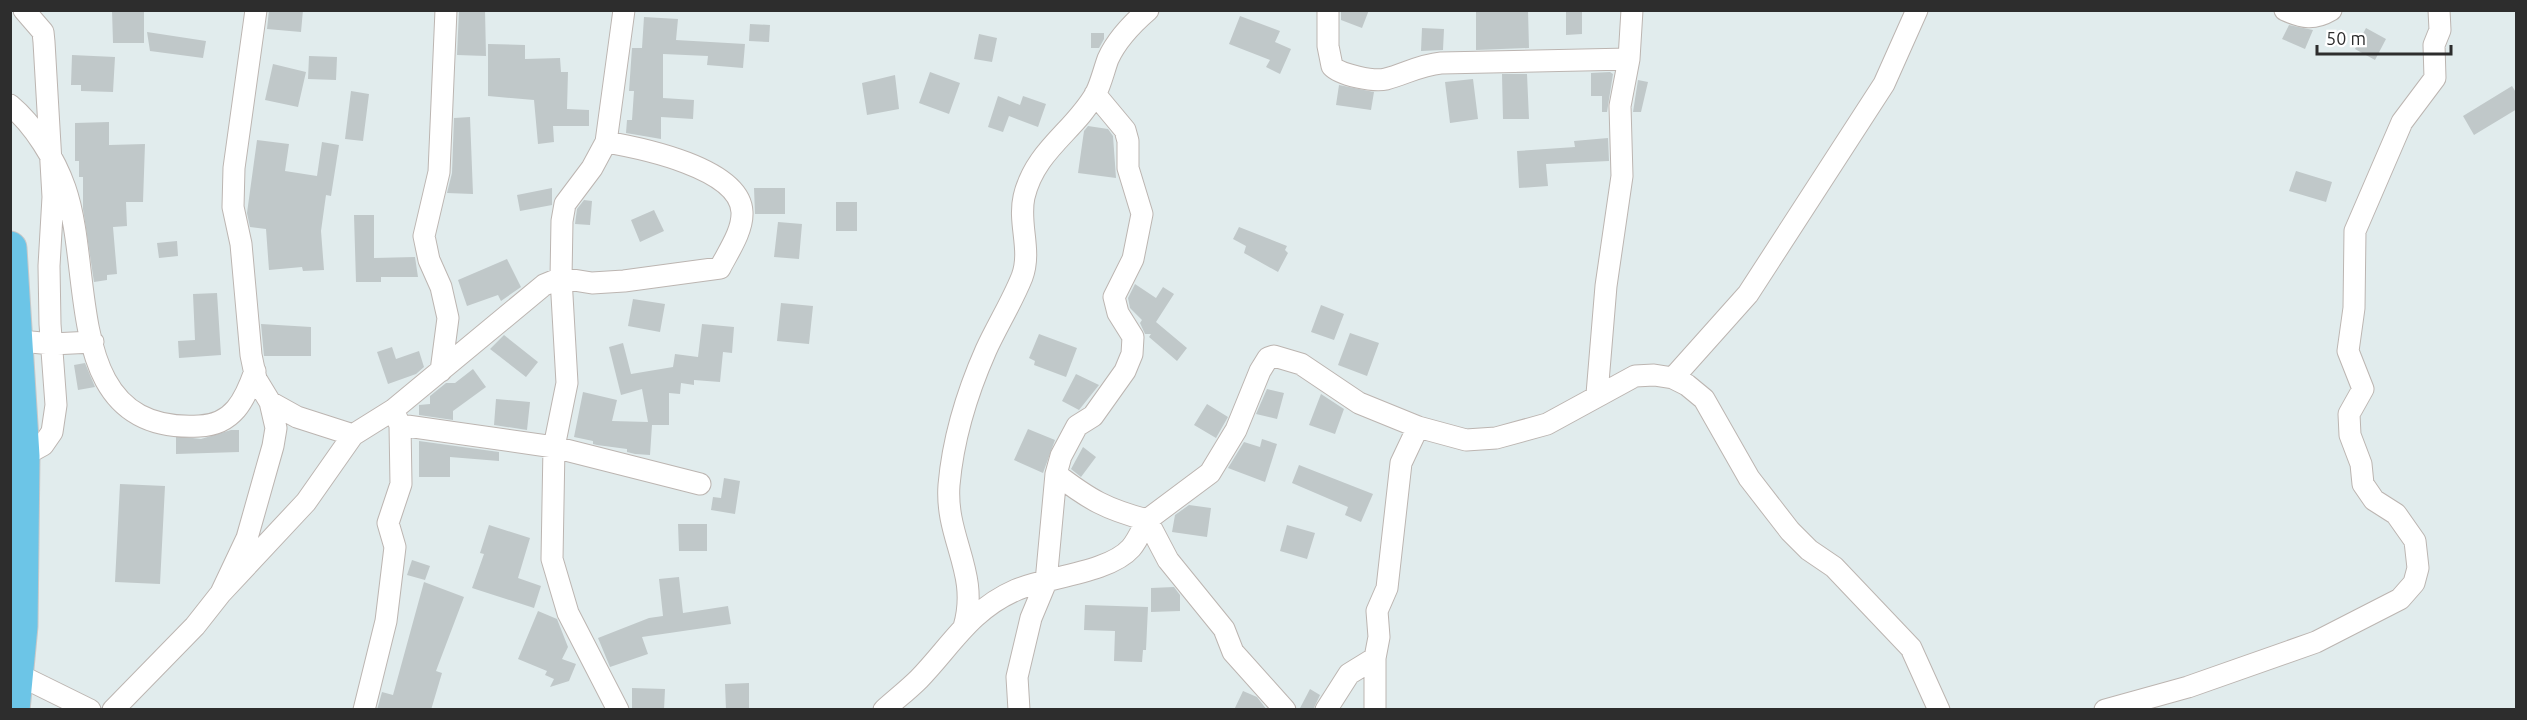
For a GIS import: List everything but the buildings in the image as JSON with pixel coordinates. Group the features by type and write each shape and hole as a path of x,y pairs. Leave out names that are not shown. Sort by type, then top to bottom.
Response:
{"main road":[{"path":"10,248 13,340 24,456 16,626 17,674 13,710"}],"street":[{"path":"24,10 43,32 53,197 49,266 56,405 52,432 43,445 24,456"},
{"path":"221,593 247,538 263,489 276,428 270,402 255,370 234,197 234,168 256,10"},
{"path":"441,371 448,318 441,287 429,260 424,236 439,172 446,10"},
{"path":"618,710 568,613 552,559 554,447 567,384 561,279 562,221 566,204 592,168 606,142 624,10"},
{"path":"964,627 970,607 970,591 951,524 949,488 954,446 968,396 985,353 1024,269 1027,241 1024,198 1034,170 1095,94 1109,57 1127,31 1148,10"},
{"path":"1328,10 1328,46 1332,66 1342,74 1383,80 1424,64 1629,59"},
{"path":"1597,394 1606,286 1622,176 1620,106 1629,59 1632,10"},
{"path":"1673,378 1748,294 1884,84 1917,10"},
{"path":"2285,10 2303,18 2319,17 2331,10"},
{"path":"2105,710 2188,687 2316,642 2400,599 2414,583 2418,568 2415,541 2396,514 2374,500 2363,484 2361,464 2350,435 2349,414 2363,389 2348,351 2354,308 2355,231 2402,122 2434,78 2434,45 2440,30 2439,10"},
{"path":"1020,710 1017,676 1021,649 1046,582 1056,474 1061,456 1077,426 1093,417 1125,371 1132,354 1134,337 1118,313 1114,297 1133,259 1142,214 1128,168 1128,141 1125,130 1095,94"},
{"path":"10,105 27,122 51,157 65,187 74,225 79,272 93,342 102,378 116,398 138,417 159,423 189,427 208,426 228,418 240,407 255,370"},
{"path":"113,710 195,626 221,593 306,502 353,435 397,418 441,371 530,295 544,285 561,279 592,283 624,281 720,268 739,229 742,212 737,196 706,171 638,147 606,142"},
{"path":"13,340 52,344 93,342"},
{"path":"884,710 919,679 977,614 1016,591 1119,558 1131,548 1147,520 1210,473 1236,430 1260,371 1268,358 1274,356 1301,364 1359,403 1418,427 1466,440 1496,438 1547,424 1579,408 1597,394 1635,376 1654,375 1673,378 1687,385 1704,399 1749,478 1790,531 1809,549 1834,567 1911,648 1940,710"},
{"path":"270,402 297,417 353,435"},
{"path":"397,418 554,447 700,484"},
{"path":"364,710 386,621 395,547 388,523 401,484 397,418"},
{"path":"1375,710 1375,658 1379,636 1377,611 1387,588 1401,463 1418,427"},
{"path":"1056,474 1090,500 1110,510 1147,520 1168,560 1224,629 1233,652 1285,710"},
{"path":"1326,710 1349,674 1375,658"},
{"path":"17,674 90,710"}]}
